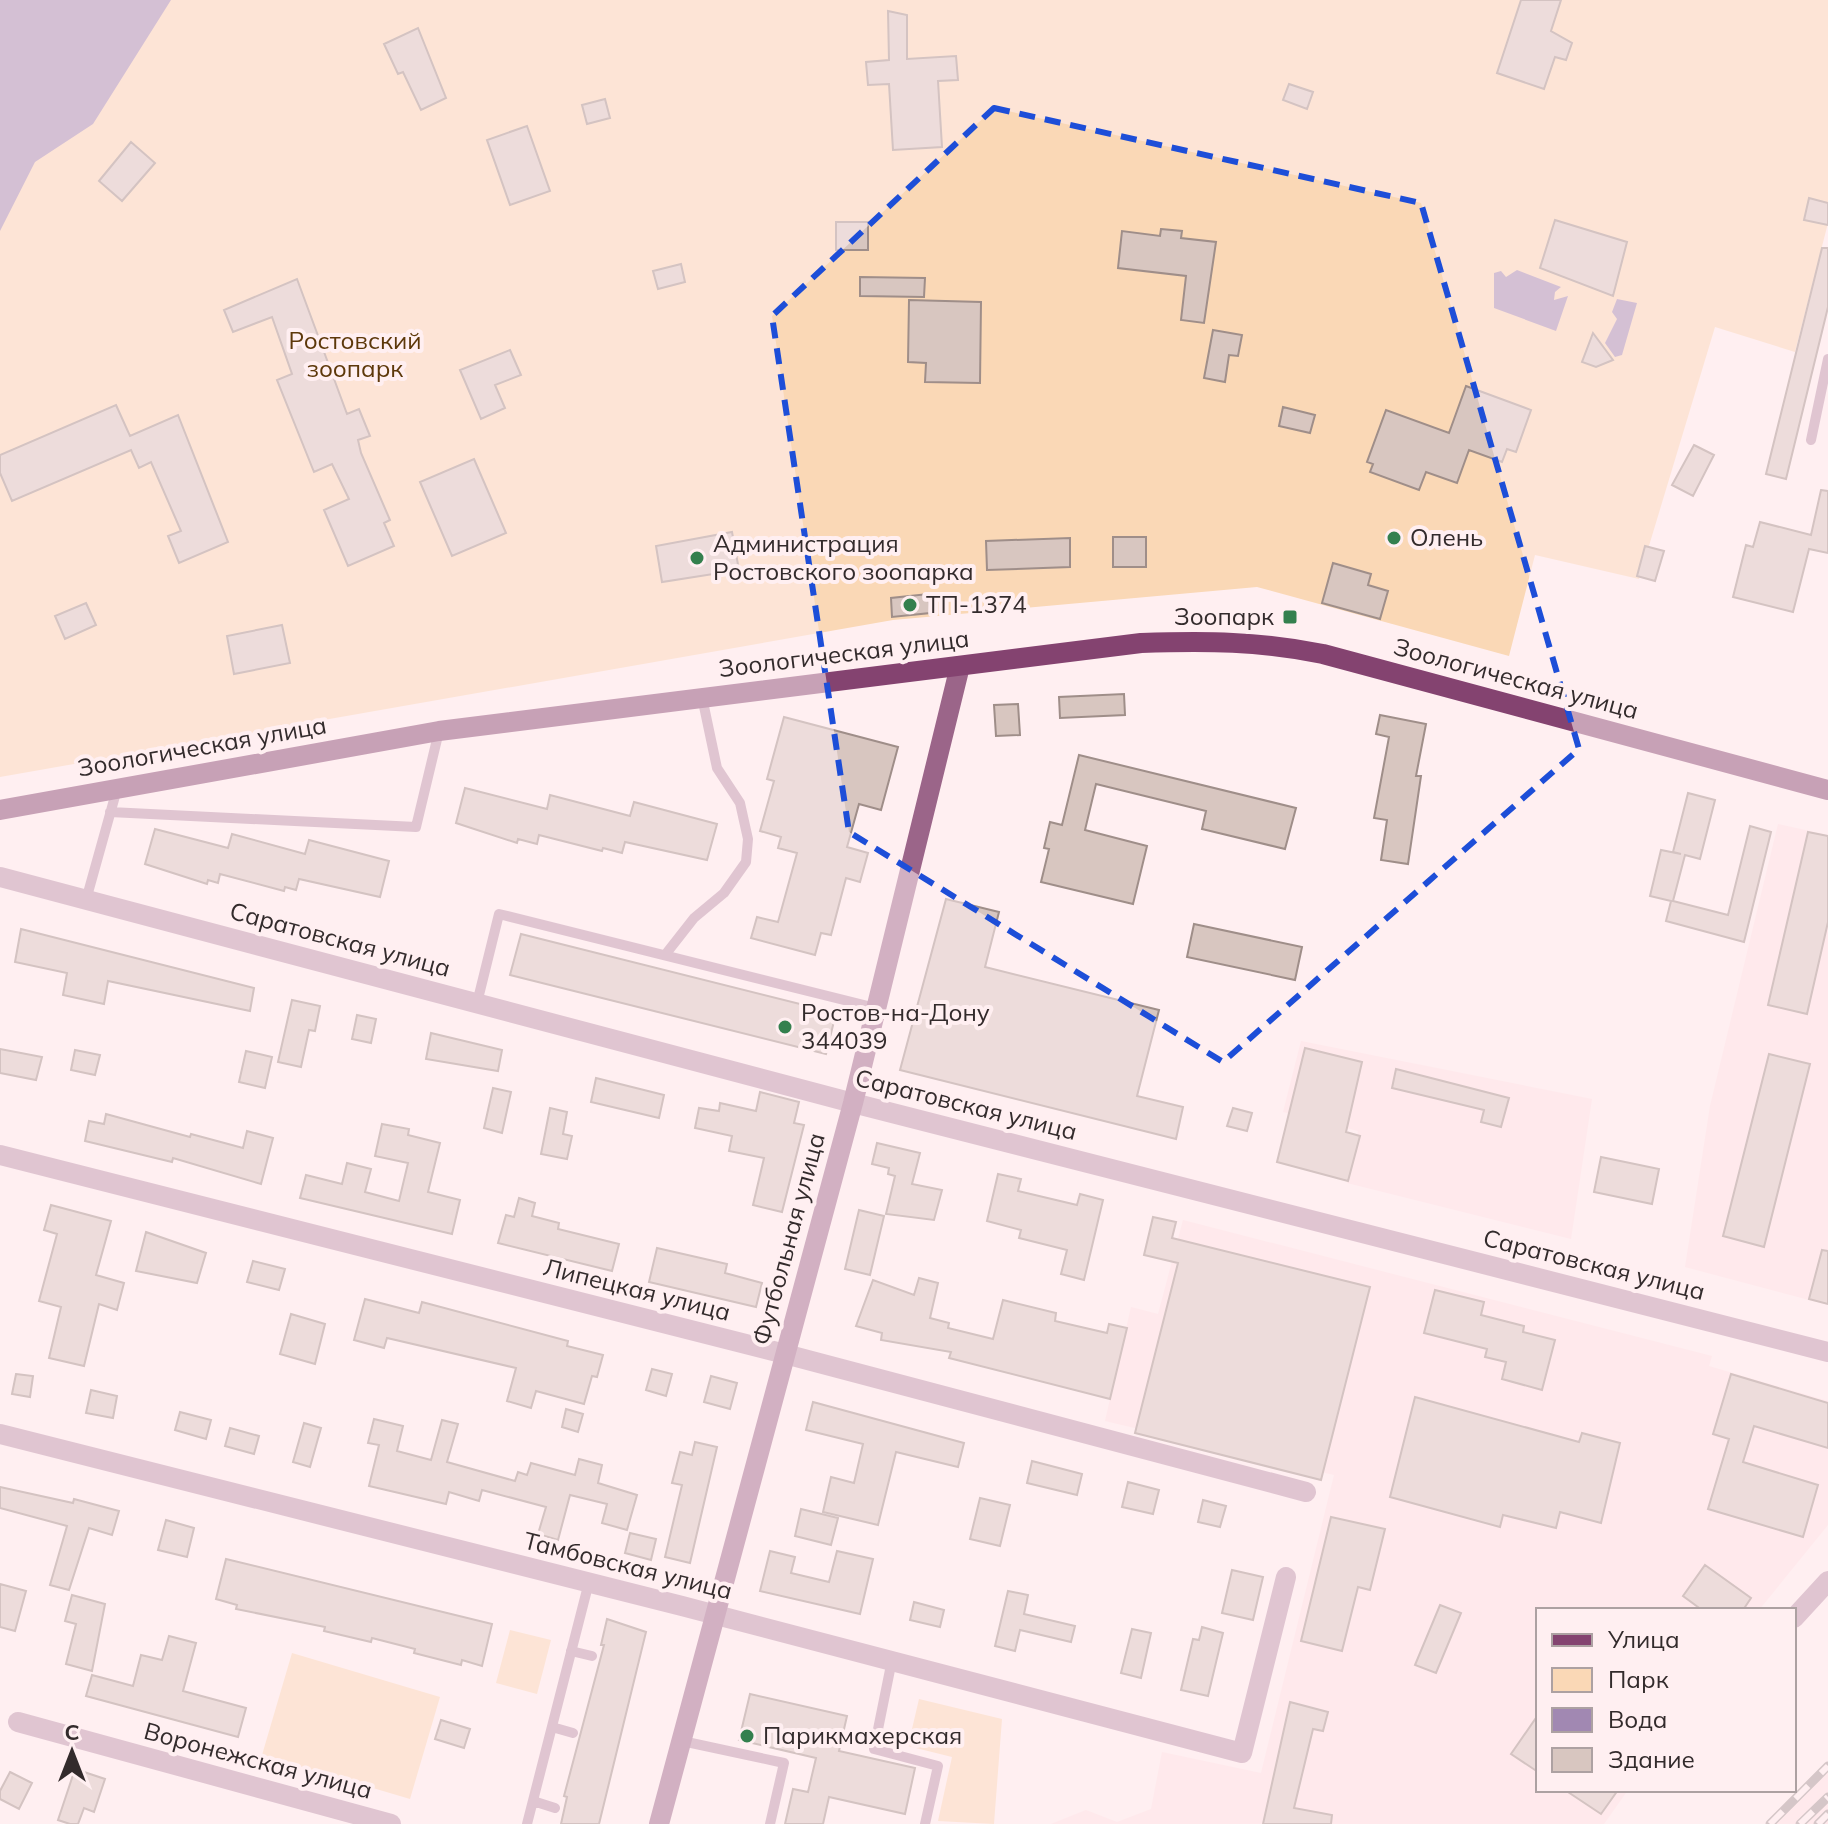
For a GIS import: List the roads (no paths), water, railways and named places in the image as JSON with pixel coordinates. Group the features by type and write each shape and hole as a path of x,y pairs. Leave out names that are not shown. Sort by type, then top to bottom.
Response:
{"main road":[{"name":"Зоологическая улица","path":"0,810 439,731 1141,643 1266,642 1323,654 1828,790"},
{"name":"Футбольная улица","path":"659,1824 853,1103 960,666"}],"street":[{"name":"Саратовская улица","path":"0,877 853,1103 1828,1352"},
{"name":"Липецкая улица","path":"0,1155 785,1354 1306,1492"},
{"name":"Тамбовская улица","path":"0,1434 716,1614 1242,1753 1286,1577"},
{"path":"1796,1616 1828,1581"},
{"name":"Воронежская улица","path":"18,1722 391,1824"}],"lane":[{"path":"1811,440 1828,359"},
{"path":"665,955 694,918 724,893 746,862 748,839 740,803 717,768 702,697"},
{"path":"110,812 416,827 439,731"},
{"path":"86,900 117,789"},
{"path":"477,1003 499,914 876,1008"},
{"path":"527,1824 589,1582"},
{"path":"571,1651 592,1656"},
{"path":"892,1660 874,1749 938,1766 925,1824"},
{"path":"552,1727 573,1733"},
{"path":"682,1741 784,1763 770,1824"},
{"path":"533,1801 555,1808"}],"water":[{"path":"0,0 171,0 93,124 35,162 0,231"},
{"path":"1517,270 1561,287 1555,292 1554,300 1568,296 1556,331 1494,308 1494,273 1501,271 1506,277"},
{"path":"1617,299 1637,303 1622,355 1615,357 1605,343 1617,319 1612,312"}],"railway":[{"path":"1770,1824 1828,1766"},
{"path":"1800,1824 1828,1797"},
{"path":"1818,1824 1828,1814"}],"place":[{"name":"Олень","path":"1394,538"},
{"name":"Администрация Ростовского зоопарка","path":"697,558"},
{"name":"ТП-1374","path":"910,605"},
{"name":"Зоопарк","path":"1290,617"},
{"name":"Ростов-на-Дону 344039","path":"785,1027"},
{"name":"Парикмахерская","path":"747,1736"}],"park label":[{"name":"Ростовский зоопарк","path":"355,355"}]}
